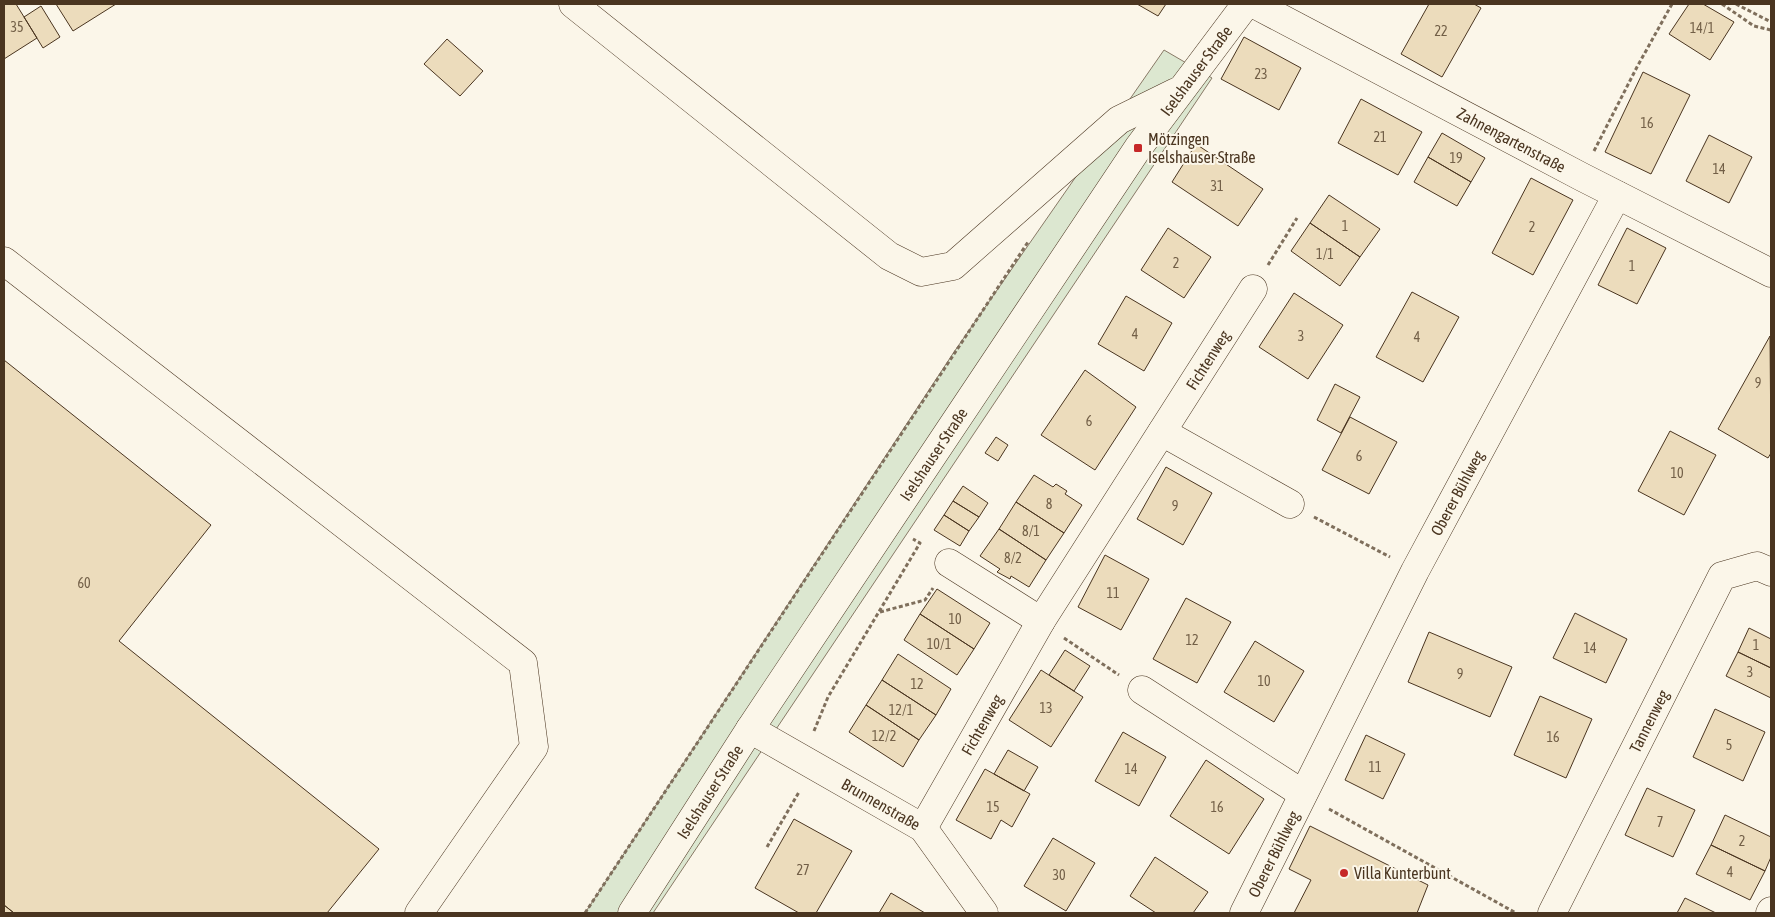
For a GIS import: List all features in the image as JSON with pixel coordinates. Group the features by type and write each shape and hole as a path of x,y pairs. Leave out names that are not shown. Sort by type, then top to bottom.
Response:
{"street":[{"path":"573,4 889,256 921,272 953,266 1120,120 1180,90"},
{"name":"Iselshauser Straße","path":"632,913 750,729 1138,148 1246,4"},
{"name":"Zahnengartenstraße","path":"1254,4 1582,177 1771,273"},
{"name":"Oberer Bühlweg","path":"1244,913 1415,571 1617,195"},
{"path":"4,261 522,663 534,747 419,913"},
{"name":"Fichtenweg","path":"923,828 1042,621 1252,289"},
{"path":"1162,432 1290,504"},
{"path":"950,564 1042,621"},
{"name":"Tannenweg","path":"1552,913 1722,576 1757,566 1771,572"},
{"name":"Oberer Bühlweg","path":"1142,690 1303,794"},
{"name":"Brunnenstraße","path":"750,729 923,828 984,913"}],"path":[{"path":"1582,177 1637,67 1672,4"},
{"path":"1722,4 1754,26 1771,30"},
{"path":"1736,4 1771,22"},
{"path":"1252,289 1297,218"},
{"path":"585,913 1031,237"},
{"path":"1290,504 1415,571"},
{"path":"767,847 808,763 828,698 920,543 912,537"},
{"path":"878,612 925,600 950,564"},
{"path":"1042,621 1142,690"},
{"path":"1303,794 1516,913"}],"green space":[{"path":"1164,50 1212,78 653,913 585,913 954,352"}],"building":[{"path":"4,4 16,4 37,38 4,59"},
{"path":"56,4 116,4 73,31"},
{"path":"1137,4 1166,4 1158,16"},
{"path":"1429,4 1474,4 1481,8 1442,77 1401,54"},
{"path":"1689,4 1703,4 1734,22 1710,60 1669,34"},
{"path":"41,6 60,37 43,48 24,17"},
{"path":"1244,37 1301,68 1279,110 1221,79"},
{"path":"447,39 483,71 460,96 424,64"},
{"path":"1643,72 1690,95 1651,174 1605,152"},
{"path":"1361,99 1422,132 1398,175 1338,143"},
{"path":"1442,133 1485,158 1471,182 1428,157"},
{"path":"1709,135 1752,157 1729,203 1686,181"},
{"path":"1196,144 1263,189 1238,226 1172,182"},
{"path":"1428,157 1471,182 1457,206 1414,182"},
{"path":"1531,178 1573,200 1533,275 1492,253"},
{"path":"1329,195 1380,229 1360,257 1310,223"},
{"path":"1310,223 1360,257 1340,286 1291,251"},
{"path":"1168,228 1211,257 1184,298 1141,270"},
{"path":"1627,228 1666,248 1637,304 1598,285"},
{"path":"1412,292 1459,317 1423,382 1376,357"},
{"path":"1294,293 1343,325 1308,379 1259,347"},
{"path":"1126,296 1172,323 1144,371 1098,344"},
{"path":"1770,336 1771,453 1768,458 1718,429"},
{"path":"4,360 211,525 119,641 379,849 327,913 14,913 4,905"},
{"path":"1085,370 1136,407 1095,470 1041,435"},
{"path":"1335,384 1360,397 1341,433 1317,420"},
{"path":"1350,417 1397,442 1369,494 1322,470"},
{"path":"1670,431 1716,455 1684,515 1638,491"},
{"path":"996,437 1008,445 998,461 985,453"},
{"path":"1166,467 1212,493 1183,545 1137,519"},
{"path":"1034,475 1053,487 1056,484 1067,491 1065,494 1082,505 1064,533 1016,502"},
{"path":"963,486 988,503 979,517 953,501"},
{"path":"953,501 979,517 969,531 944,515"},
{"path":"1016,502 1064,533 1046,560 999,529"},
{"path":"944,515 969,531 960,546 934,530"},
{"path":"999,529 1046,560 1029,587 1011,576 1010,579 997,572 1000,569 980,556"},
{"path":"1105,555 1149,579 1121,630 1078,607"},
{"path":"937,589 990,623 974,649 920,614"},
{"path":"1186,598 1231,622 1197,683 1153,659"},
{"path":"1575,613 1627,639 1606,683 1553,658"},
{"path":"920,614 974,649 957,675 904,640"},
{"path":"1749,628 1771,639 1771,668 1738,652"},
{"path":"1429,632 1512,667 1490,717 1408,682"},
{"path":"1255,641 1304,671 1274,722 1224,692"},
{"path":"1065,650 1090,666 1074,691 1049,675"},
{"path":"1738,652 1771,668 1771,698 1726,676"},
{"path":"898,654 951,689 936,715 882,680"},
{"path":"1041,670 1083,697 1051,747 1009,720"},
{"path":"882,680 936,715 919,740 866,705"},
{"path":"1540,696 1592,719 1566,778 1514,755"},
{"path":"866,705 919,740 903,767 849,732"},
{"path":"1715,709 1765,732 1743,781 1693,757"},
{"path":"1123,732 1166,757 1139,806 1095,781"},
{"path":"1366,735 1405,754 1383,799 1345,780"},
{"path":"1008,750 1038,767 1024,791 994,774"},
{"path":"1206,760 1264,799 1229,854 1170,816"},
{"path":"985,769 1030,794 1012,827 1001,820 991,839 956,820"},
{"path":"1647,788 1695,810 1673,857 1625,835"},
{"path":"1725,815 1771,837 1771,857 1765,871 1711,845"},
{"path":"794,819 852,851 816,913 799,913 755,888"},
{"path":"1310,826 1428,885 1417,913 1294,913 1311,880 1289,869"},
{"path":"1053,838 1095,863 1066,911 1024,886"},
{"path":"1711,845 1765,871 1750,900 1696,874"},
{"path":"1155,857 1208,892 1193,913 1156,913 1130,896"},
{"path":"891,893 925,913 879,913"},
{"path":"1685,898 1716,913 1677,913"},
{"path":"4,905 14,913 4,913"}],"place":[{"name":"Mötzingen Iselshauser Straße","path":"1138,148"},
{"name":"Villa Kunterbunt","path":"1344,873"}]}
